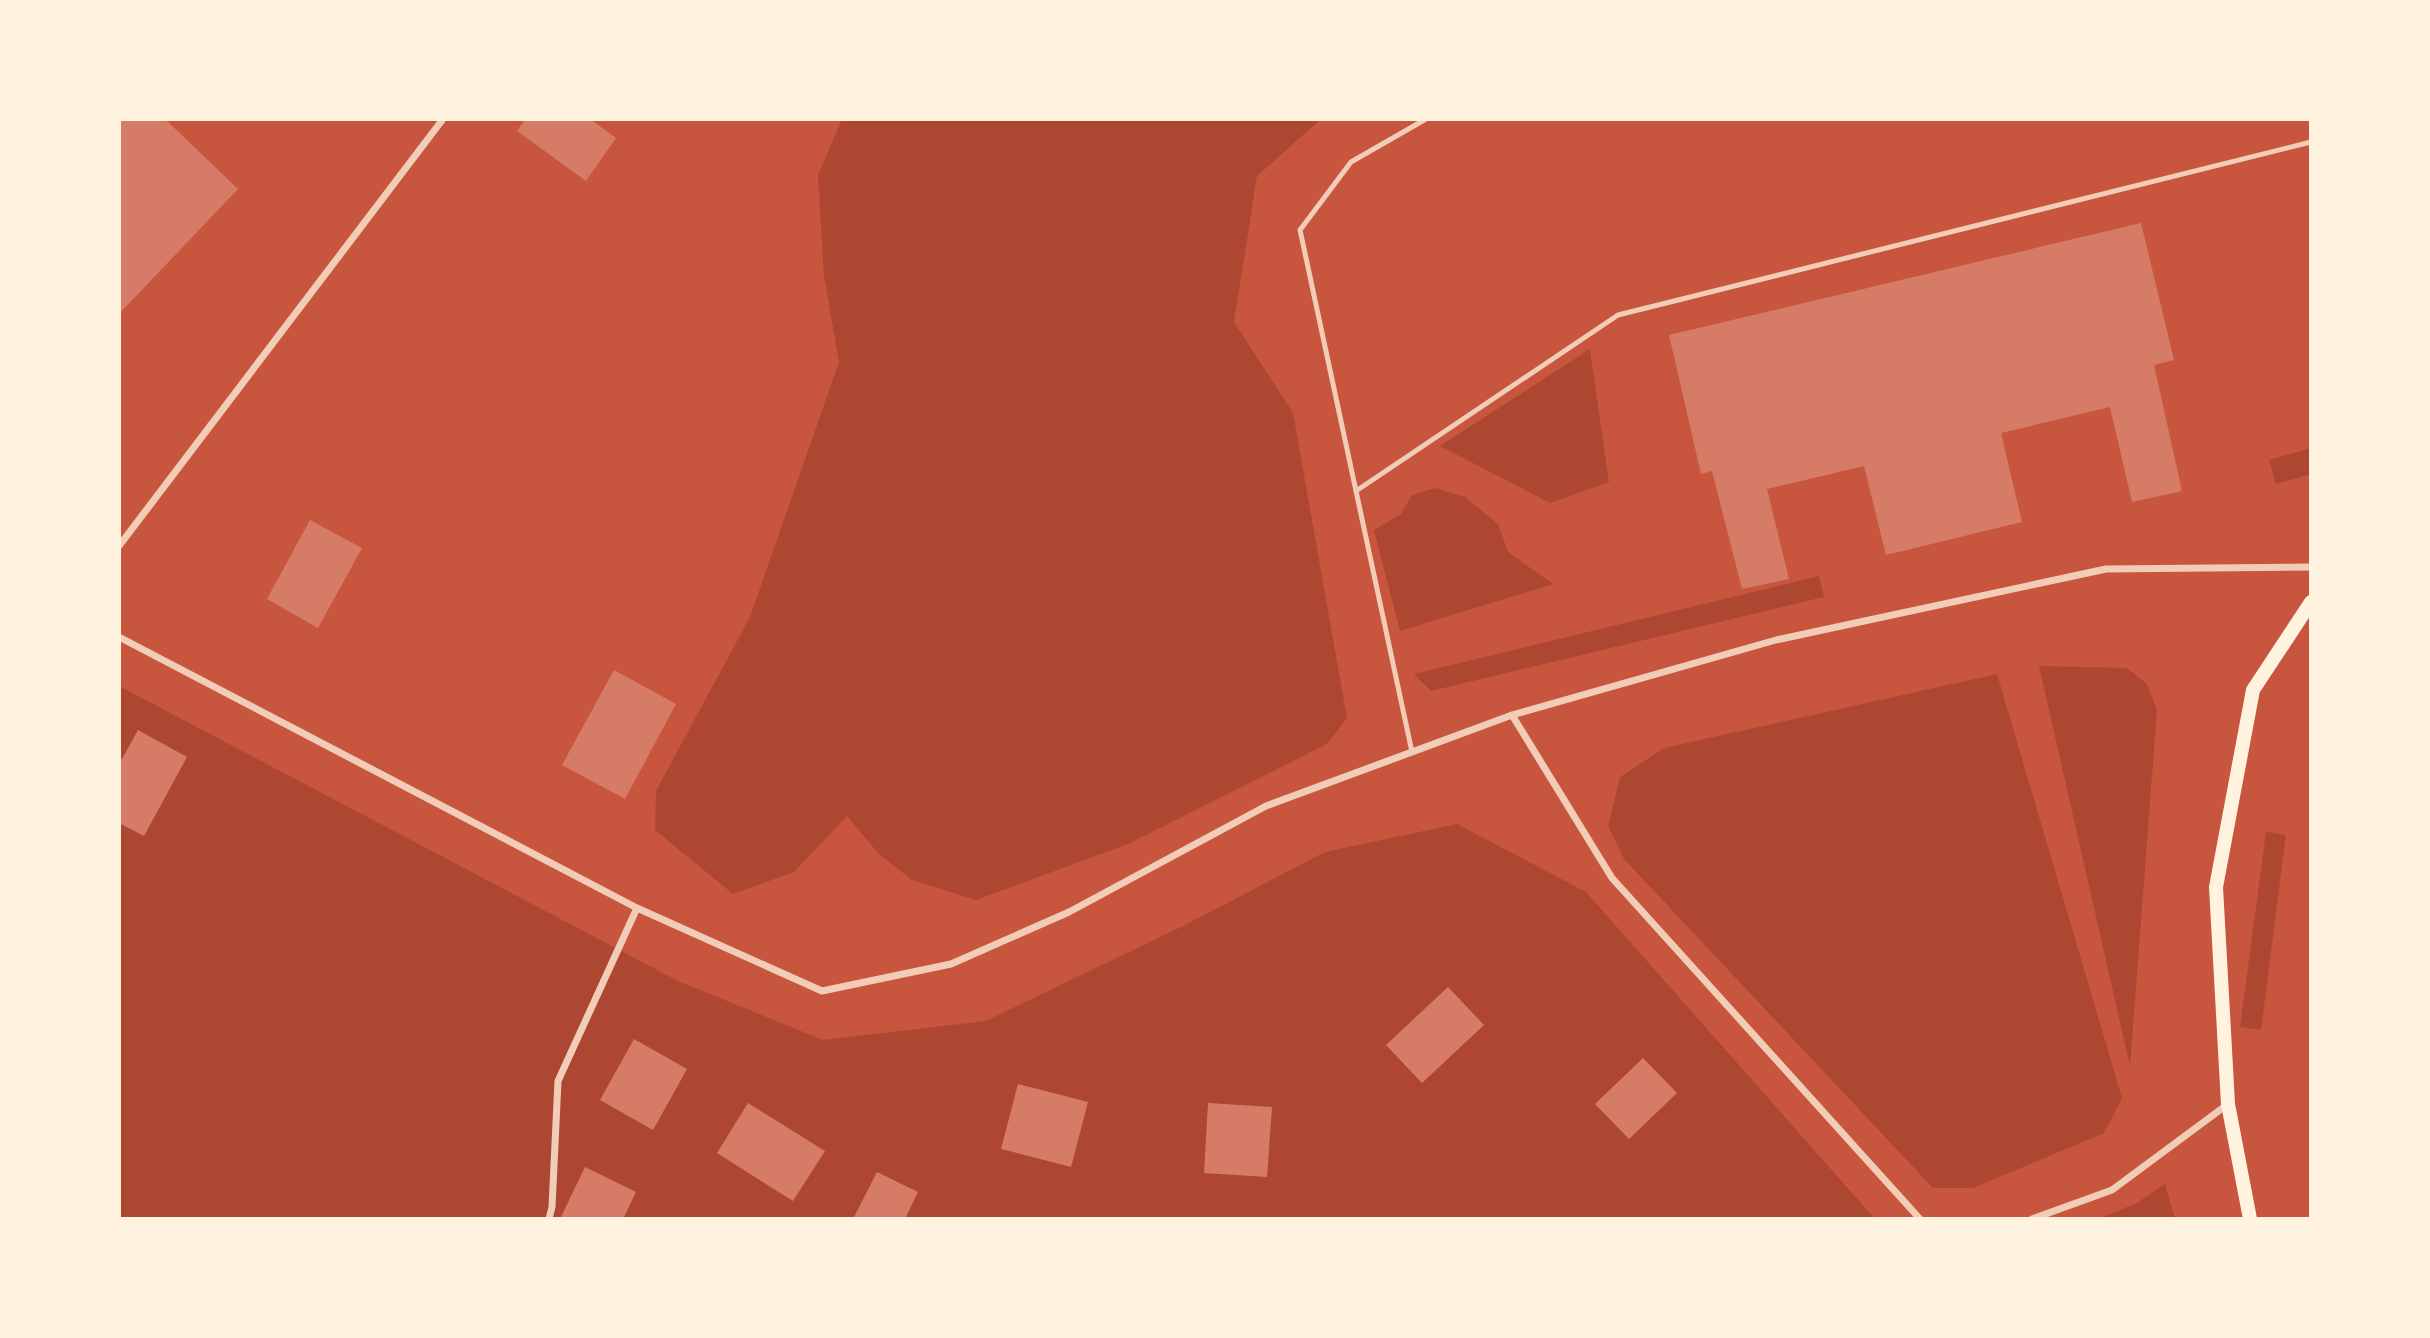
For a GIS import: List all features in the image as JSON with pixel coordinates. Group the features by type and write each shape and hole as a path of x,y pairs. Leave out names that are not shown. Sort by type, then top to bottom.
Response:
{"main road":[{"path":"2250,1219 2228,1104 2216,887 2253,690 2311,602"}],"street":[{"path":"119,546 443,119"},
{"path":"119,637 637,908 822,991 951,964 1069,912 1266,806 1512,715 1591,692 1776,640 2106,569 2311,567"},
{"path":"1512,715 1612,877 1920,1219"},
{"path":"549,1219 552,1207 558,1081 637,908"},
{"path":"2032,1219 2112,1190 2228,1104"}],"lane":[{"path":"1412,752 1300,230 1351,162 1426,119"},
{"path":"1356,491 1618,315 2311,142"}],"shaded area":[{"path":"842,119 1321,119 1257,176 1234,322 1293,413 1347,718 1327,744 1128,844 976,900 912,880 879,854 847,816 794,872 733,894 655,830 656,791 750,617 839,362 824,275 818,175"},
{"path":"1590,349 1609,482 1550,503 1440,446"},
{"path":"2311,448 2311,474 2276,484 2269,460"},
{"path":"1435,488 1465,497 1498,524 1508,552 1553,584 1400,631 1374,530 1401,514 1412,495"},
{"path":"1819,576 1824,597 1431,691 1414,674"},
{"path":"2039,666 2127,668 2147,684 2157,710 2130,1066"},
{"path":"1997,674 2122,1098 2104,1133 1973,1188 1933,1188 1624,859 1608,826 1620,777 1664,748"},
{"path":"119,686 678,981 823,1040 986,1021 1185,925 1325,852 1457,824 1586,892 1875,1219 119,1219"},
{"path":"2266,832 2286,835 2261,1030 2240,1027"},
{"path":"2165,1184 2175,1219 2098,1219 2137,1203"}],"building":[{"path":"119,119 165,119 238,189 119,314"},
{"path":"525,119 590,119 616,138 586,181 517,131"},
{"path":"2141,223 2174,360 2154,365 2182,491 2132,502 2110,407 2001,433 2022,522 1886,555 1864,466 1767,489 1789,579 1742,589 1712,471 1701,474 1669,335"},
{"path":"310,520 362,548 318,628 267,599"},
{"path":"614,670 676,704 625,799 562,765"},
{"path":"138,730 187,757 144,836 119,823 119,757 122,759"},
{"path":"1448,987 1484,1025 1422,1083 1386,1045"},
{"path":"634,1039 687,1069 653,1130 600,1100"},
{"path":"1643,1058 1677,1093 1629,1139 1595,1104"},
{"path":"1018,1084 1088,1102 1071,1167 1001,1149"},
{"path":"748,1103 825,1151 793,1201 717,1153"},
{"path":"1208,1103 1272,1107 1267,1177 1204,1173"},
{"path":"585,1167 636,1192 623,1219 560,1219"},
{"path":"877,1172 918,1192 905,1219 853,1219"}]}
